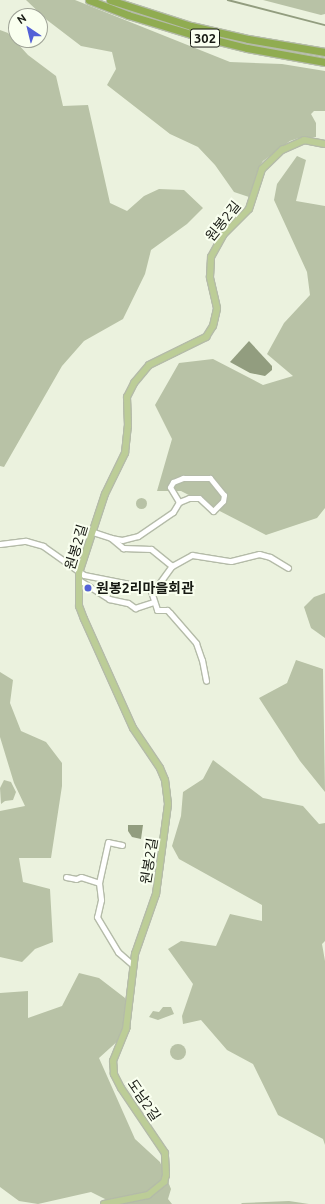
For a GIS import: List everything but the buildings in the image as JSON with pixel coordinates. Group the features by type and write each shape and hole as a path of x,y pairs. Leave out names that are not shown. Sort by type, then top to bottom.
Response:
{"highway":[{"name":"302","path":"89,0 128,15 191,34 247,48 325,62"},
{"name":"302","path":"110,0 191,26 248,39 325,52"}],"main road":[{"name":"원봉2길","path":"132,964 140,932 156,894 163,860 168,810 165,780 154,758 133,728 90,633 79,606 79,573 105,494 125,453 128,426 126,404 130,390 140,374 149,365 206,337 217,314 216,298 210,277 211,256 219,240 244,216 252,202 262,169 282,150 304,140 325,144"},
{"name":"도남2길","path":"104,1204 148,1195 164,1182 167,1170 167,1161 161,1145 130,1103 114,1074 113,1061 126,1029 132,964"}],"street":[{"path":"93,532 122,540 142,534 173,512 179,502 189,498 199,498 213,510 223,501 224,495 210,478 183,478 173,482 170,487 179,502"},
{"path":"111,538 123,548 151,549 172,566"},
{"path":"0,544 26,541 43,546 79,573 90,578 150,588 158,585 172,566 192,555 231,561 259,554 270,557 288,568"},
{"path":"79,580 109,599 128,603 135,608 153,602"},
{"path":"150,588 153,602 157,610 167,610 196,643 202,660 206,681"},
{"path":"122,845 108,842 99,883 101,900 98,921 118,952 132,964"},
{"path":"66,877 76,879 82,877 99,883"}],"shaded area":[{"path":"26,0 75,0 230,62 282,64 325,71 325,111 314,111 311,114 316,123 316,137 299,138 290,141 263,161 258,169 249,197 234,192 215,165 198,147 170,134 107,85 116,69 112,52 81,46 48,21 48,8 34,8"},
{"path":"263,0 325,0 325,14 321,15"},
{"path":"0,30 8,33 8,48 22,48 28,55 56,76 63,106 88,105 110,203 127,211 144,196 159,189 184,190 203,208 187,224 151,250 145,274 123,319 84,341 62,366 4,467 0,466"},
{"path":"297,156 306,160 296,201 325,206 325,508 317,518 266,535 181,491 157,491 172,439 155,405 179,363 213,359 263,385 293,376 267,354 284,323 310,295 307,272 274,200 277,184"},
{"path":"249,341 272,366 272,370 265,376 250,373 230,362"},
{"path":"141,497 145,499 147,503 145,507 141,509 137,507 135,503 137,499"},
{"path":"325,593 325,638 311,628 304,607 314,597"},
{"path":"296,660 323,669 325,792 300,761 259,698 287,683"},
{"path":"0,672 13,680 10,703 21,731 46,742 62,763 62,786 51,858 19,858 23,882 50,889 53,942 35,949 22,962 0,957 0,811 25,806 14,783 0,737"},
{"path":"213,760 263,798 303,806 319,824 325,823 325,941 322,944 325,961 325,1145 323,1139 278,1115 253,1064 227,1050 201,1020 183,1024 182,1016 193,984 168,949 181,941 216,946 230,914 262,921 262,905 179,859 172,846 181,816 183,792 203,779"},
{"path":"4,780 11,782 16,792 13,800 5,801 1,804 0,788"},
{"path":"128,825 143,825 141,839 132,837 128,831"},
{"path":"79,973 99,978 125,998 131,1029 99,1058 135,1139 160,1162 171,1189 168,1199 172,1204 115,1204 91,1192 38,1204 19,1201 0,1187 0,993 28,991 28,1018 62,1006"},
{"path":"163,1007 171,1007 174,1014 158,1020 149,1017 153,1011 159,1012"},
{"path":"178,1044 184,1046 186,1052 184,1058 178,1060 172,1058 170,1052 172,1046"},
{"path":"289,1201 309,1204 241,1204 242,1203"}],"waterway":[{"path":"228,0 325,25"}],"place":[{"name":"원봉2리마을회관","path":"88,588"}]}
